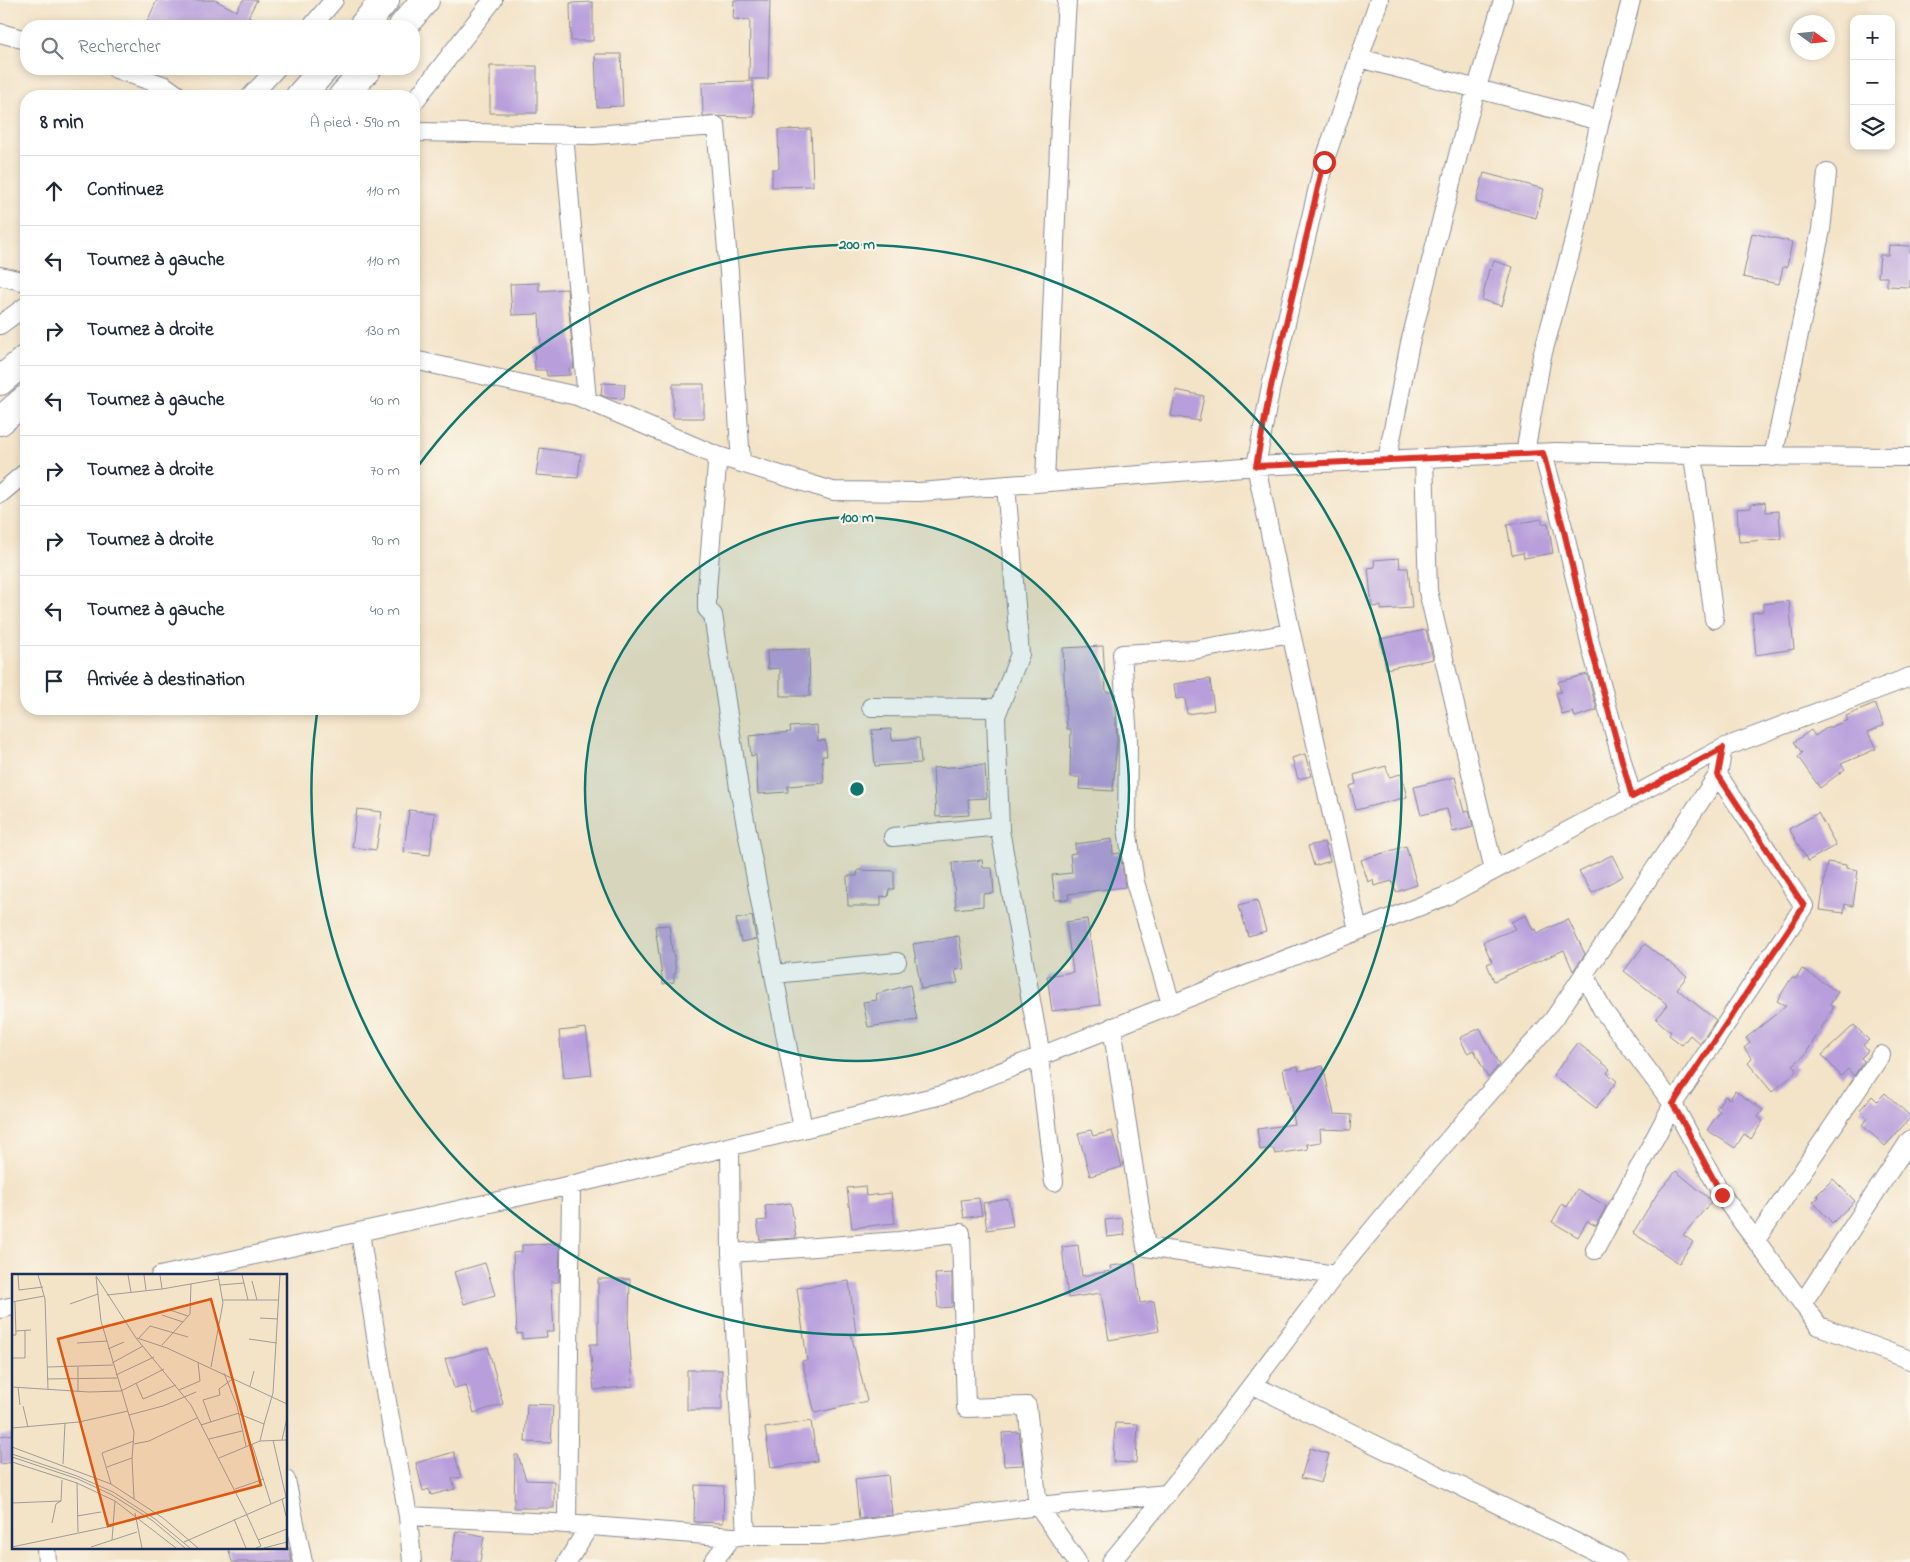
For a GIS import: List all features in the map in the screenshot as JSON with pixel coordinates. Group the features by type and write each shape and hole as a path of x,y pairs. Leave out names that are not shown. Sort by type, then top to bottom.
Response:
{"main road":[{"path":"368,20 385,0"},
{"path":"408,20 425,0"},
{"path":"305,90 319,75"},
{"path":"348,90 361,75"},
{"path":"0,381 20,364"},
{"path":"0,421 20,404"}],"street":[{"path":"317,20 334,0"},
{"path":"420,94 493,0"},
{"path":"1045,482 1067,0"},
{"path":"1358,930 1291,633 1256,466 1270,391 1324,162 1379,0"},
{"path":"1387,460 1410,344 1465,128 1503,0"},
{"path":"1525,453 1542,356 1574,240 1600,121 1631,0"},
{"path":"0,33 20,38"},
{"path":"1359,58 1600,121"},
{"path":"133,75 165,86 171,90"},
{"path":"257,90 270,75"},
{"path":"420,132 594,135 716,126 741,463"},
{"path":"564,134 587,400"},
{"path":"1773,457 1821,230 1827,173"},
{"path":"0,276 20,281"},
{"path":"0,326 20,311"},
{"path":"420,361 577,396 716,455 833,491 919,492 1256,466 1555,452 1773,457 1910,457"},
{"path":"1543,453 1564,531 1592,651 1632,797"},
{"path":"716,455 717,465 707,609 713,615 739,788 803,1129"},
{"path":"1693,455 1714,619"},
{"path":"1424,458 1428,591 1494,870"},
{"path":"0,494 20,477"},
{"path":"1006,485 1020,654 996,716 1000,826 1041,1056 1040,1066 1054,1182"},
{"path":"1171,1004 1135,882 1127,828 1128,740 1122,654 1194,650 1291,633"},
{"path":"169,1274 572,1185 942,1095 1446,896 1723,748 1910,677"},
{"path":"872,707 999,708"},
{"path":"1111,1562 1253,1385 1335,1276 1415,1178 1553,1020 1718,775 1723,748"},
{"path":"1596,1250 1673,1104 1804,906 1718,775"},
{"path":"893,837 1000,826"},
{"path":"774,974 897,962"},
{"path":"1584,973 1602,1009 1673,1104 1722,1195 1819,1326 1910,1360"},
{"path":"1112,1027 1146,1247 1335,1276"},
{"path":"1756,1240 1881,1055"},
{"path":"1802,1304 1910,1140"},
{"path":"713,1562 739,1536 730,1147"},
{"path":"567,1524 572,1185"},
{"path":"360,1232 381,1369 408,1516 412,1562"},
{"path":"732,1253 899,1241 961,1233 966,1408 1027,1406 1038,1506 1077,1562"},
{"path":"1253,1385 1616,1562"},
{"path":"288,1490 303,1562"},
{"path":"408,1516 590,1525 739,1536 821,1534 1038,1506 1167,1494"},
{"path":"567,1562 590,1525"}],"building":[{"path":"157,0 215,0 236,11 243,0 257,0 248,17 254,20 148,20"},
{"path":"734,0 770,0 768,79 749,79 750,20 733,19"},
{"path":"593,2 593,41 571,41 570,3"},
{"path":"595,54 621,54 623,106 597,107"},
{"path":"490,66 537,66 537,113 490,113"},
{"path":"753,81 754,117 703,116 702,82"},
{"path":"811,129 813,186 772,187 772,169 779,169 778,130"},
{"path":"1484,173 1544,189 1536,218 1476,202"},
{"path":"1752,233 1792,242 1787,267 1783,267 1779,284 1743,277"},
{"path":"1889,245 1910,246 1910,287 1887,286 1887,277 1878,277 1880,255 1888,255"},
{"path":"1494,261 1513,267 1502,306 1482,300 1489,269 1491,270"},
{"path":"539,283 539,291 567,289 574,368 569,368 570,375 547,376 546,370 535,370 534,347 541,347 539,314 512,315 510,284"},
{"path":"602,383 625,384 624,399 609,398 601,395"},
{"path":"673,384 704,384 704,418 673,418"},
{"path":"1176,390 1204,396 1199,421 1171,416"},
{"path":"540,448 581,454 578,478 536,475"},
{"path":"1765,502 1766,512 1779,511 1781,539 1739,542 1737,509 1751,508 1751,504"},
{"path":"1542,519 1542,524 1548,523 1553,553 1524,558 1523,553 1512,555 1507,525"},
{"path":"1399,558 1400,568 1408,568 1412,608 1381,610 1381,606 1372,607 1368,568 1375,567 1374,560"},
{"path":"1789,601 1794,649 1756,655 1752,613 1763,611 1763,604"},
{"path":"1426,630 1433,659 1386,669 1380,639"},
{"path":"1103,646 1106,692 1114,692 1117,739 1113,791 1079,789 1080,777 1070,777 1071,729 1067,729 1063,648"},
{"path":"809,649 810,696 780,696 780,668 768,669 767,650"},
{"path":"1587,674 1597,710 1575,717 1573,712 1562,715 1556,693 1561,692 1558,682"},
{"path":"1210,679 1214,710 1187,714 1185,698 1176,699 1174,684"},
{"path":"1875,704 1884,725 1868,732 1876,749 1841,764 1845,769 1820,788 1798,757 1802,753 1794,742 1811,730 1815,736 1825,729 1848,720 1846,716"},
{"path":"817,725 818,741 825,740 827,756 822,756 824,783 788,786 788,792 758,794 756,755 751,756 749,736 791,732 790,727"},
{"path":"891,729 892,740 919,738 921,763 875,766 872,730"},
{"path":"1305,754 1311,776 1298,779 1292,758"},
{"path":"985,765 987,798 968,799 969,815 936,817 933,768"},
{"path":"1386,766 1389,777 1401,774 1407,797 1356,810 1350,786 1356,784 1354,775"},
{"path":"1455,777 1464,812 1469,810 1473,827 1453,832 1447,809 1421,815 1414,787"},
{"path":"357,809 382,812 376,850 352,847"},
{"path":"409,810 435,813 430,855 404,852"},
{"path":"1818,813 1836,845 1808,861 1789,829"},
{"path":"1112,839 1113,854 1120,853 1125,887 1068,894 1069,899 1055,900 1052,875 1072,873 1070,854 1076,853 1075,844"},
{"path":"1324,842 1330,861 1314,866 1308,846"},
{"path":"1406,846 1417,885 1396,892 1392,881 1374,886 1373,880 1368,882 1361,860"},
{"path":"1612,855 1623,876 1592,893 1579,871"},
{"path":"982,860 983,868 992,868 994,893 983,894 983,906 956,909 952,863"},
{"path":"1827,862 1846,865 1846,868 1858,870 1853,906 1845,904 1844,913 1820,910"},
{"path":"858,870 894,871 894,889 889,889 888,897 881,896 881,906 848,906 847,876 857,876"},
{"path":"1257,900 1266,931 1248,936 1239,905"},
{"path":"1526,915 1537,934 1568,919 1585,954 1573,971 1564,950 1494,981 1487,964 1492,962 1483,942 1515,929 1511,922"},
{"path":"752,916 756,939 741,942 736,919"},
{"path":"1087,919 1100,1005 1052,1011 1047,976 1073,972 1066,922"},
{"path":"669,925 676,973 674,974 674,982 663,984 655,926"},
{"path":"959,936 964,969 955,970 958,983 921,989 913,944"},
{"path":"1645,944 1687,976 1677,989 1716,1020 1700,1044 1690,1035 1682,1045 1669,1035 1671,1032 1656,1019 1668,1005 1624,971"},
{"path":"1802,969 1838,992 1830,1005 1834,1007 1805,1055 1793,1065 1797,1069 1792,1076 1772,1092 1748,1063 1752,1059 1744,1048 1750,1043 1746,1038 1786,1006 1777,1001 1792,977 1796,979"},
{"path":"910,985 917,1020 868,1027 863,1002 877,1000 876,994"},
{"path":"1854,1025 1869,1040 1863,1045 1868,1051 1861,1058 1864,1061 1854,1076 1848,1069 1841,1076 1822,1055"},
{"path":"586,1028 592,1075 564,1078 559,1031"},
{"path":"1480,1028 1499,1065 1488,1078 1474,1050 1467,1053 1460,1038"},
{"path":"1578,1043 1610,1069 1607,1073 1617,1081 1596,1108 1553,1075"},
{"path":"1298,1066 1299,1071 1323,1066 1334,1114 1352,1115 1351,1130 1320,1129 1321,1142 1307,1144 1308,1149 1275,1154 1273,1148 1260,1150 1257,1129 1295,1124 1283,1069"},
{"path":"1735,1091 1763,1110 1758,1117 1763,1121 1751,1139 1744,1134 1735,1148 1707,1130 1720,1111 1716,1108 1725,1096 1730,1099"},
{"path":"1885,1093 1910,1118 1885,1146 1862,1125 1868,1118 1860,1110 1872,1096 1877,1101"},
{"path":"1091,1130 1093,1136 1112,1131 1122,1167 1090,1176 1078,1133"},
{"path":"1676,1171 1712,1201 1683,1235 1693,1242 1679,1263 1633,1233 1657,1194"},
{"path":"1833,1179 1855,1201 1832,1223 1813,1202 1819,1197 1817,1195"},
{"path":"865,1186 866,1196 891,1193 895,1223 852,1228 847,1188"},
{"path":"1577,1189 1606,1206 1596,1226 1587,1221 1578,1237 1552,1222 1562,1204 1567,1207"},
{"path":"979,1198 982,1215 964,1218 961,1200"},
{"path":"1008,1199 1013,1226 987,1230 983,1203"},
{"path":"791,1203 796,1238 760,1240 757,1221 767,1220 765,1206"},
{"path":"1122,1218 1125,1235 1107,1237 1105,1220"},
{"path":"560,1244 559,1282 551,1282 554,1332 546,1332 547,1337 522,1339 522,1333 517,1334 513,1253 522,1252 522,1245"},
{"path":"1078,1245 1082,1276 1111,1271 1110,1266 1135,1263 1140,1303 1154,1301 1159,1331 1109,1340 1101,1293 1068,1298 1062,1247"},
{"path":"485,1263 495,1295 464,1304 454,1272"},
{"path":"952,1273 952,1307 938,1308 935,1274"},
{"path":"598,1279 630,1279 628,1320 633,1386 594,1390 590,1344 598,1344"},
{"path":"849,1281 856,1333 851,1334 867,1401 815,1413 802,1361 807,1360 797,1288"},
{"path":"488,1347 503,1404 474,1413 466,1385 454,1388 445,1359"},
{"path":"687,1370 722,1370 722,1410 687,1410"},
{"path":"527,1404 553,1405 551,1443 525,1442"},
{"path":"811,1421 817,1461 771,1468 765,1428"},
{"path":"1115,1423 1138,1424 1136,1463 1113,1462"},
{"path":"1019,1432 1023,1465 1004,1466 1002,1433"},
{"path":"12,1434 12,1462 0,1464 0,1436"},
{"path":"1310,1448 1329,1454 1321,1483 1301,1478"},
{"path":"454,1452 461,1477 452,1479 455,1489 431,1495 429,1489 423,1491 416,1463"},
{"path":"515,1455 518,1455 526,1480 554,1481 554,1508 514,1508"},
{"path":"888,1475 892,1515 859,1519 855,1479"},
{"path":"695,1485 724,1486 723,1523 694,1522"},
{"path":"456,1531 484,1536 480,1562 451,1562"},
{"path":"289,1548 292,1562 232,1562 229,1550 288,1550"}],"route":[{"path":"1324,162 1270,391 1256,466 1543,453 1564,531 1592,651 1632,797 1723,748 1718,775 1804,906 1673,1104 1722,1195"}]}
